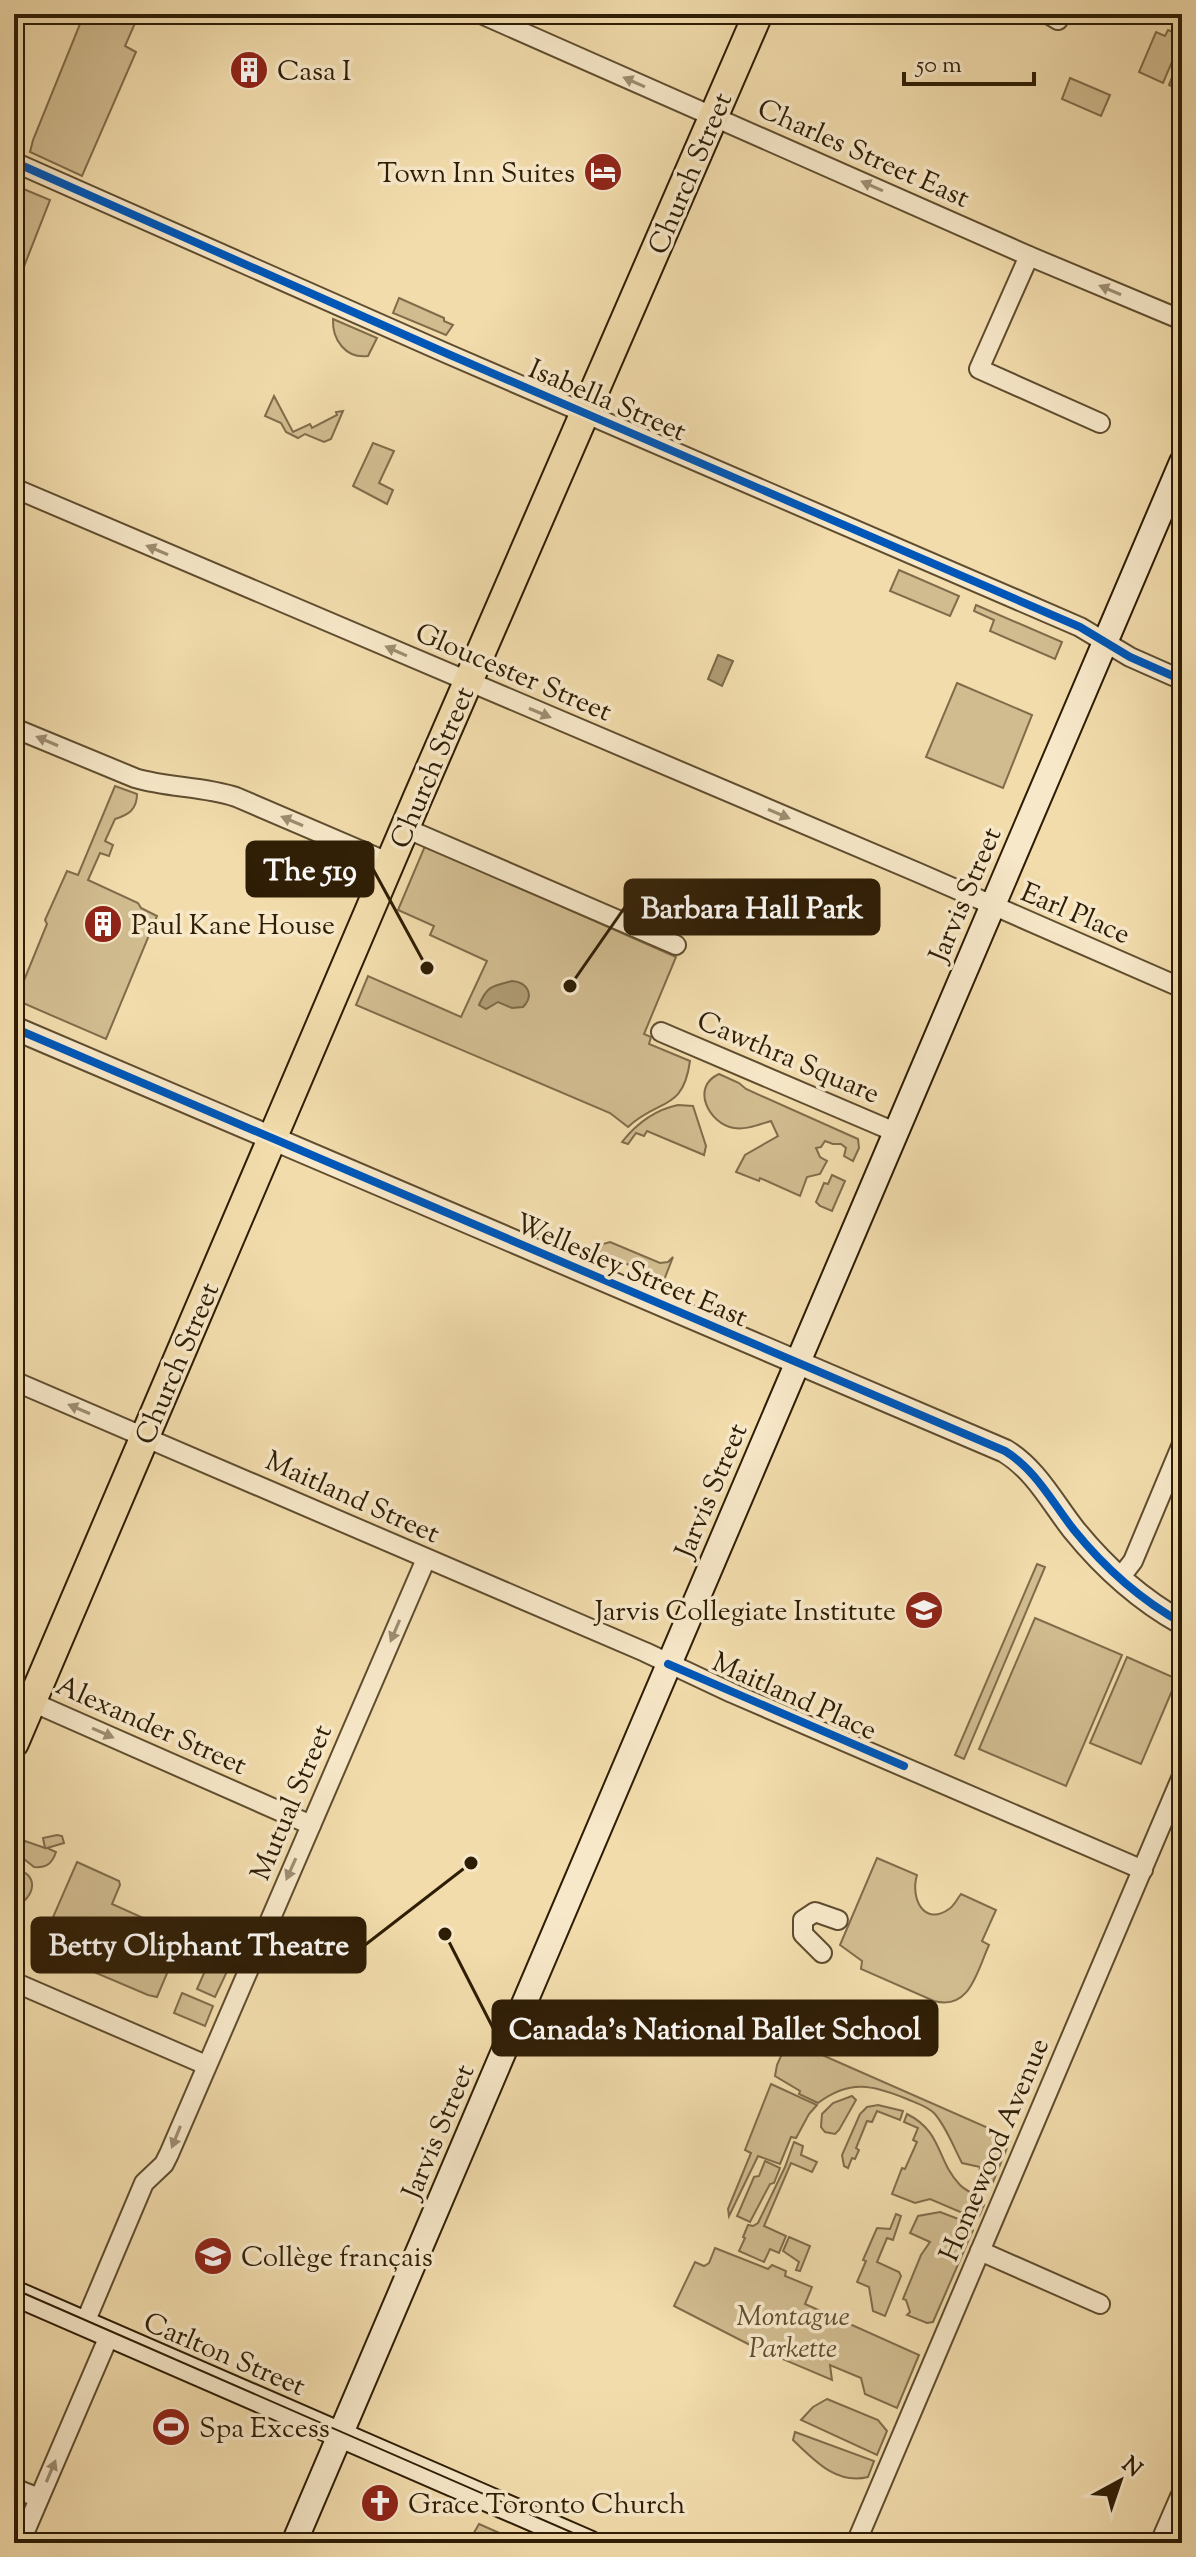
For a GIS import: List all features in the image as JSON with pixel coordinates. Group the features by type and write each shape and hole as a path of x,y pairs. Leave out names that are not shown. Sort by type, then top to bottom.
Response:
{"main road":[{"name":"Church Street","path":"14,1743 23,1698 144,1437 758,14"},
{"name":"Jarvis Street","path":"294,2543 1182,462"},
{"path":"1142,556 1182,496"},
{"name":"Carlton Street","path":"14,2293 589,2543"}],"street":[{"name":"Charles Street East","path":"481,14 1029,256 1182,320"},
{"name":"Isabella Street","path":"14,162 1080,627 1130,657 1182,680"},
{"path":"1029,256 979,369 1100,423"},
{"name":"Gloucester Street","path":"14,488 992,906"},
{"path":"14,728 135,778 153,783 212,789 236,797 390,863"},
{"path":"405,828 676,945"},
{"name":"Earl Place","path":"992,906 1182,988"},
{"name":"Wellesley Street East","path":"14,1028 1005,1451 1017,1458 1040,1482 1097,1556 1145,1598 1182,1623"},
{"name":"Cawthra Square","path":"661,1032 895,1132"},
{"name":"Maitland Street","path":"14,1381 668,1664"},
{"path":"1120,1578 1133,1561 1182,1444"},
{"name":"Mutual Street","path":"84,2325 144,2183 167,2159 426,1559"},
{"name":"Maitland Place","path":"668,1664 1143,1870"},
{"name":"Alexander Street","path":"23,1698 311,1825"},
{"name":"Homewood Avenue","path":"856,2543 1182,1776"},
{"path":"822,1953 803,1934 803,1920 815,1912 838,1920"},
{"path":"14,1982 206,2065"},
{"path":"980,2251 1100,2304"},
{"path":"20,2543 109,2336"},
{"path":"14,2488 39,2498"},
{"path":"1162,2543 1182,2497"}],"green space":[{"path":"84,14 139,14 125,46 136,52 82,176 30,152"},
{"path":"1168,30 1182,36 1182,52 1177,50 1163,83 1139,72 1156,32 1165,36"},
{"path":"1182,59 1182,91 1169,85"},
{"path":"1070,78 1110,95 1101,116 1062,99"},
{"path":"14,185 50,200 14,292"},
{"path":"399,298 453,325 446,335 393,313"},
{"path":"333,319 377,338 368,356 353,354 342,346 335,334"},
{"path":"274,396 293,432 310,424 312,428 337,415 336,412 343,411 331,439 324,442 305,434 298,438 286,432 281,423 265,416"},
{"path":"373,443 394,451 379,483 393,490 387,504 353,486"},
{"path":"899,570 959,596 950,616 890,591"},
{"path":"976,605 1062,642 1055,659 990,631 994,620 974,611"},
{"path":"957,683 1032,715 1003,788 926,757"},
{"path":"115,786 137,794 135,804 128,814 115,819 105,841 113,845 109,856 100,853 88,880 138,903 141,908 157,916 106,1039 16,1000 47,924 45,920 67,871 78,875"},
{"path":"425,846 676,957 644,1034 651,1037 649,1044 690,1061 682,1089 675,1097 628,1127 610,1113 356,1005 368,976 461,1017 487,961 430,935 434,926 398,910"},
{"path":"719,1074 858,1139 859,1148 853,1161 844,1156 846,1148 841,1144 825,1141 816,1148 820,1157 827,1161 820,1174 807,1177 800,1196 760,1178 759,1181 736,1172 745,1155 778,1136 771,1121 734,1128 717,1120 704,1096 710,1080"},
{"path":"678,1105 693,1106 706,1146 704,1155 647,1131 644,1136 636,1133 628,1144 622,1142 647,1118"},
{"path":"832,1175 845,1181 832,1211 816,1202 824,1183 828,1184"},
{"path":"610,1242 660,1263 668,1262 673,1257 664,1280 599,1252 603,1244"},
{"path":"1037,1564 1045,1567 964,1759 955,1755"},
{"path":"1035,1618 1122,1655 1066,1786 979,1749"},
{"path":"1127,1657 1177,1679 1141,1764 1090,1743"},
{"path":"62,1836 64,1843 47,1848 56,1852 48,1864 34,1867 24,1859 22,1847 25,1841 45,1848 43,1838"},
{"path":"877,1858 917,1875 917,1901 932,1915 951,1908 961,1894 996,1910 982,1941 989,1945 976,1977 964,1995 956,2000 946,2003 934,2001 861,1969 862,1961 840,1945"},
{"path":"77,1862 119,1881 112,1904 181,1935 157,1997 47,1950 47,1931"},
{"path":"14,1869 23,1871 32,1886 27,1898 14,1907"},
{"path":"212,1955 231,1963 215,1997 197,1989"},
{"path":"182,1993 213,2006 205,2026 174,2013"},
{"path":"788,2040 1011,2138 993,2182 978,2182 980,2167 962,2163 938,2118 921,2105 883,2090 862,2087 841,2090 818,2103 799,2094 800,2091 775,2076"},
{"path":"771,2084 817,2105 796,2138 791,2137 780,2164 758,2156 729,2216 728,2209 751,2153 745,2150"},
{"path":"852,2096 856,2100 839,2130 835,2134 825,2132 821,2127 822,2114 833,2103"},
{"path":"878,2105 903,2111 900,2120 877,2111 872,2122 867,2121 855,2159 852,2158 848,2168 844,2166 842,2155 860,2114 867,2107"},
{"path":"907,2114 927,2129 952,2176 982,2201 984,2205 979,2216 972,2217 930,2199 915,2203 892,2194 917,2142 913,2140 918,2128 904,2122"},
{"path":"794,2142 803,2146 801,2155 817,2162 812,2172 791,2163 764,2226 786,2236 779,2253 770,2249 764,2262 739,2251 748,2225 758,2223"},
{"path":"765,2161 780,2168 750,2222 737,2216 754,2177 759,2176"},
{"path":"940,2212 969,2223 973,2230 933,2322 927,2323 907,2315 910,2312 903,2299 921,2255 930,2242 910,2233 918,2216"},
{"path":"896,2214 901,2216 893,2240 887,2238 877,2262 899,2272 901,2276 885,2316 873,2311 869,2287 857,2282 877,2228 890,2229"},
{"path":"789,2237 810,2246 800,2271 796,2270 799,2262 783,2251"},
{"name":"Montague Parkette","path":"715,2248 768,2269 772,2265 786,2271 785,2276 812,2287 805,2304 919,2355 897,2408 865,2394 861,2378 830,2365 832,2380 752,2346 674,2306 695,2262 704,2266 709,2263"},
{"path":"827,2399 878,2420 887,2431 877,2455 801,2420 813,2407"},
{"path":"795,2432 874,2461 868,2477 856,2479 826,2469 793,2440"},
{"path":"479,2524 522,2543 468,2543"}],"shaded area":[{"path":"718,655 733,661 722,686 708,679"},
{"path":"512,981 528,990 527,1002 523,1007 512,1008 498,1002 486,1009 479,1005 491,988"}],"tram line":[{"path":"14,2289 596,2543"}],"cycle path":[{"path":"14,162 448,354 1080,627 1130,657 1182,680"},
{"path":"14,1028 1005,1451 1035,1477 1074,1530 1111,1570 1152,1604 1182,1623"},
{"path":"668,1664 904,1766"}],"place":[{"name":"Casa I","path":"249,70"},
{"name":"Town Inn Suites","path":"603,172"},
{"name":"Paul Kane House","path":"103,924"},
{"name":"The 519","path":"427,968"},
{"name":"Barbara Hall Park","path":"570,986"},
{"name":"Jarvis Collegiate Institute","path":"924,1610"},
{"name":"Betty Oliphant Theatre","path":"471,1863"},
{"name":"Canada's National Ballet School","path":"445,1934"},
{"name":"Collège français","path":"213,2256"},
{"name":"Spa Excess","path":"171,2427"},
{"name":"Grace Toronto Church","path":"380,2503"}]}
